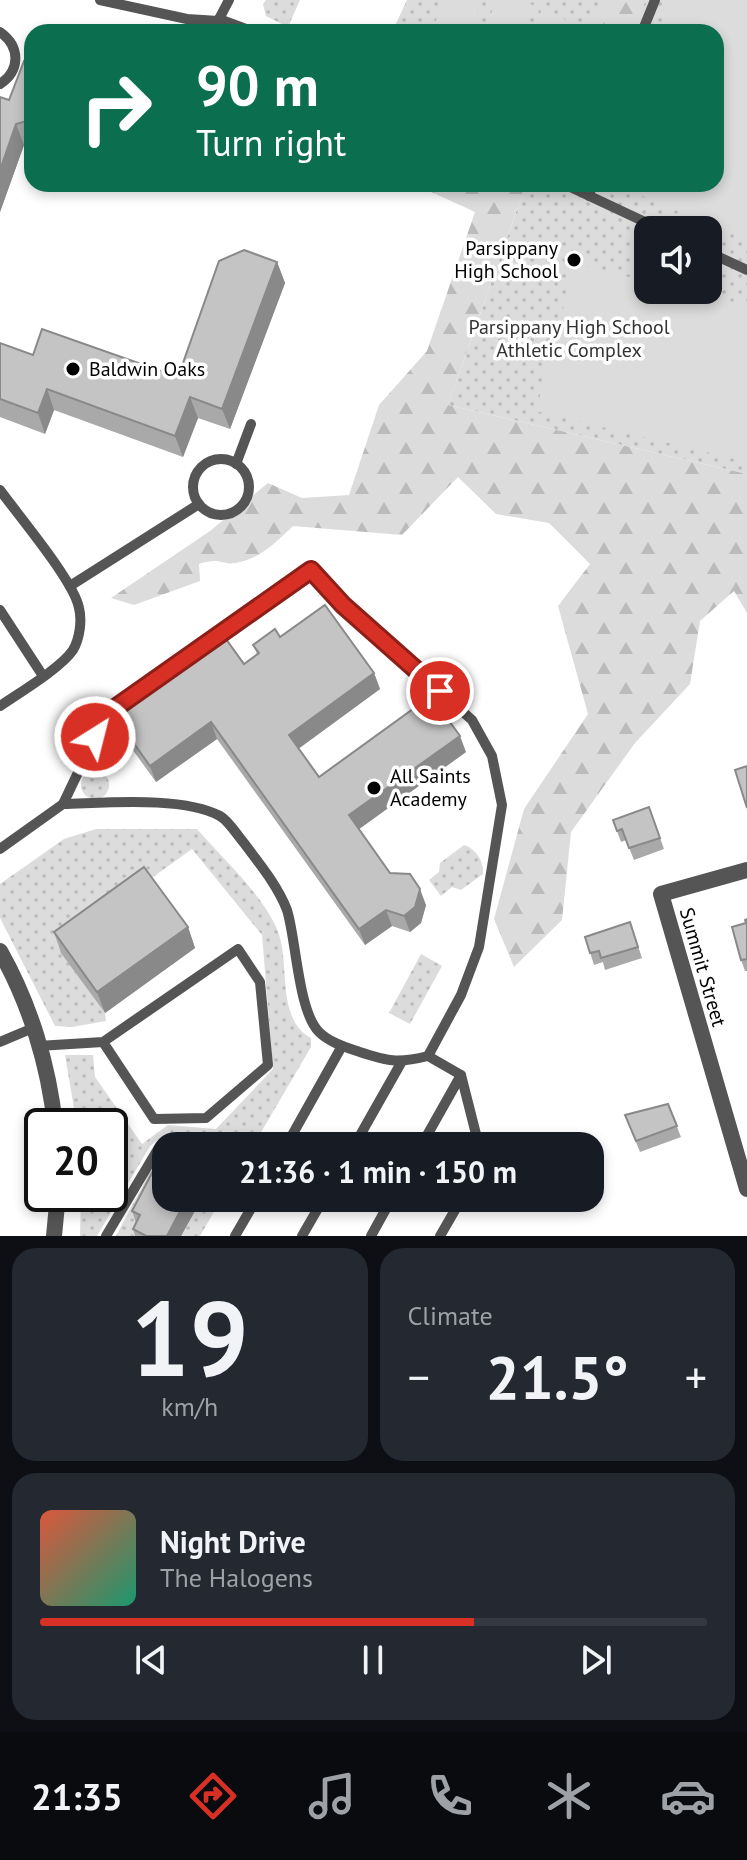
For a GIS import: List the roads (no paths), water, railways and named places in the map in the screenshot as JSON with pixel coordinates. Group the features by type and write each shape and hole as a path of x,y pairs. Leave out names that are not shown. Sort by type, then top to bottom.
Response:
{"street":[{"name":"Summit Street","path":"747,870 661,894 743,1161 747,1189"},
{"path":"0,951 11,970 33,1028 51,1108"},
{"path":"54,1236 56,1212"}],"lane":[{"path":"100,0 187,19 219,19 232,24"},
{"path":"219,19 229,0"},
{"path":"645,24 655,0"},
{"path":"0,32 9,39 16,57 11,75 0,84"},
{"path":"581,192 634,217"},
{"path":"589,196 590,192"},
{"path":"722,258 747,270"},
{"path":"236,464 251,424"},
{"path":"223,459 236,464 245,473 249,491 240,507 223,515 205,510 199,504 193,487 199,470 214,460 223,459"},
{"path":"0,490 70,586 79,606 80,630 73,650 0,706"},
{"path":"70,586 199,504"},
{"path":"0,849 63,804 101,718 311,570 343,605 472,720 492,756 502,805 479,947 461,995 428,1056"},
{"path":"0,610 43,676"},
{"path":"63,804 142,803 191,807 222,817 278,892 287,911 307,1006 318,1031 342,1046 401,1063 428,1056 461,1075 475,1132"},
{"path":"38,1046 103,1042 238,949 260,982 268,1065 206,1118 154,1119 103,1042"},
{"path":"0,1042 33,1028"},
{"path":"294,1132 342,1046"},
{"path":"362,1132 401,1063"},
{"path":"429,1132 461,1075"},
{"path":"106,1236 152,1159"},
{"path":"235,1236 249,1212"},
{"path":"302,1236 316,1212"},
{"path":"371,1236 384,1212"},
{"path":"440,1236 454,1212"}],"place":[{"name":"Parsippany High School","path":"574,260"},
{"name":"Baldwin Oaks","path":"73,369"},
{"name":"All Saints Academy","path":"374,788"}],"park label":[{"name":"Parsippany High School Athletic Complex","path":"569,338"}]}
